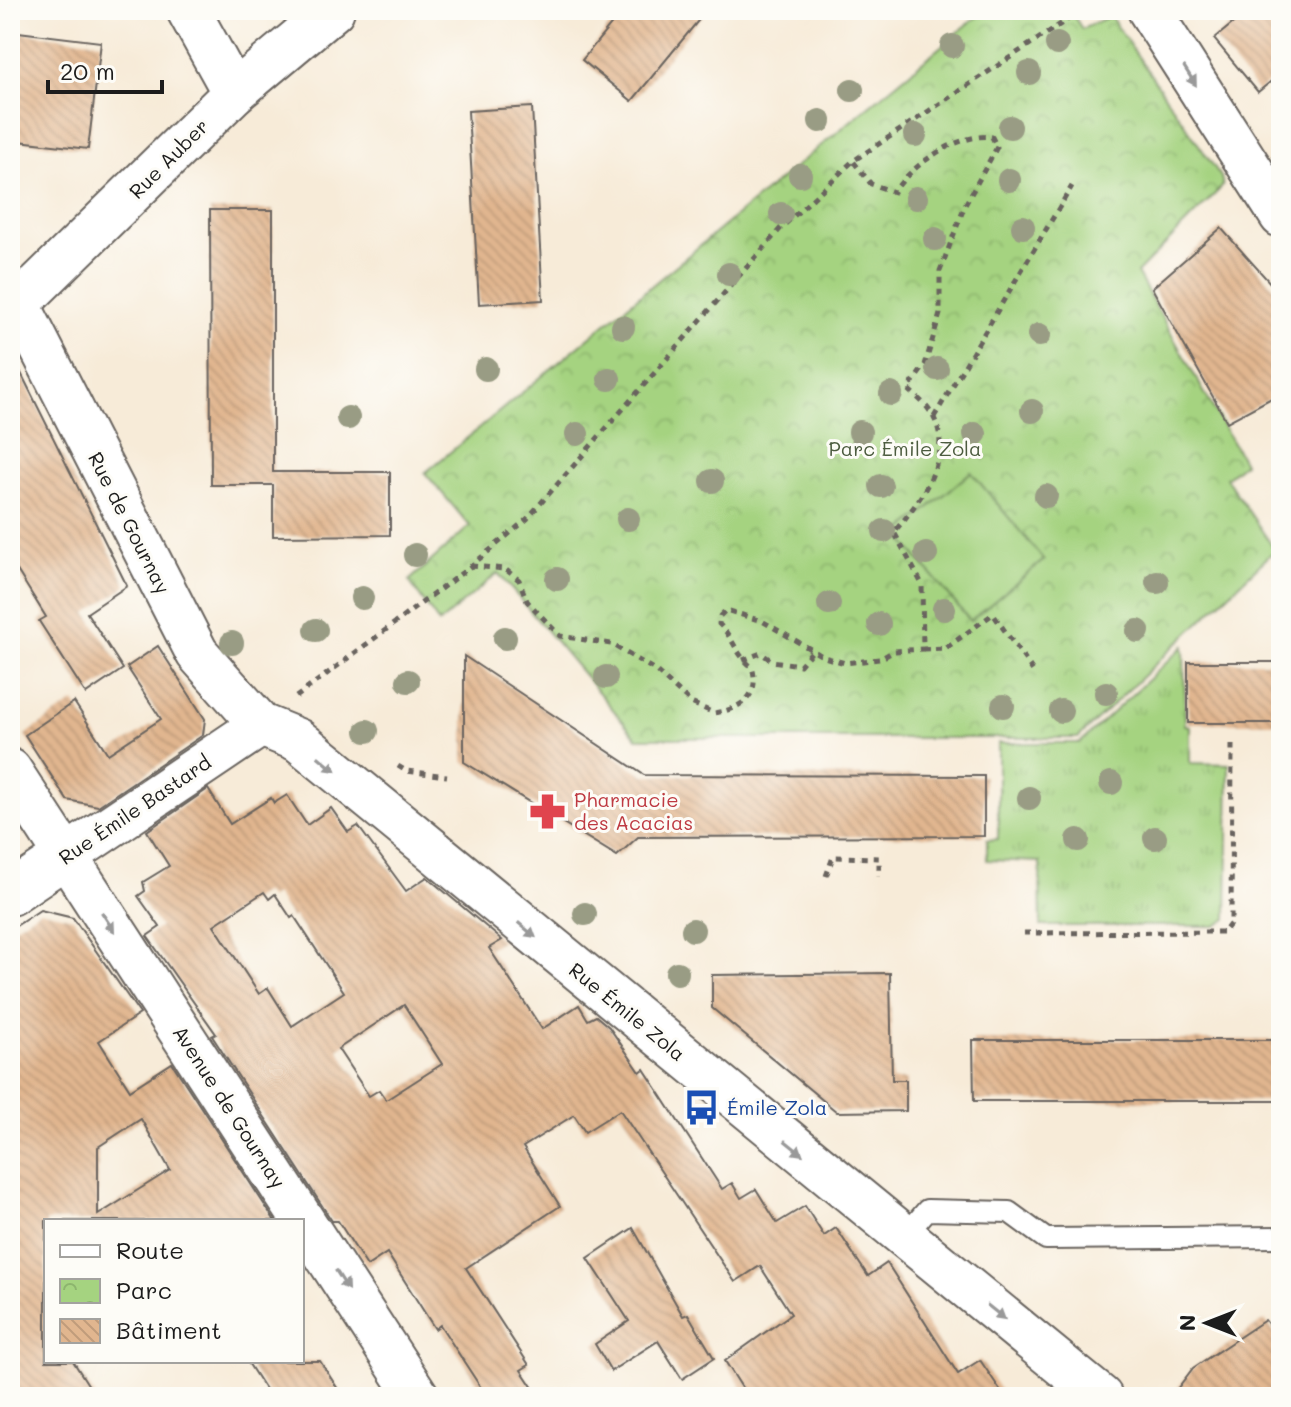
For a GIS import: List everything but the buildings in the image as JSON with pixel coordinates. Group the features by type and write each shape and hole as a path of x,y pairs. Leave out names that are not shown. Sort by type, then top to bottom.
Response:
{"street":[{"path":"188,10 234,93"},
{"name":"Rue Auber","path":"13,306 234,93 333,10"},
{"path":"1149,10 1275,193"},
{"name":"Rue de Gournay","path":"13,306 197,653 261,725"},
{"name":"Rue Émile Bastard","path":"10,894 261,725"},
{"name":"Rue Émile Zola","path":"261,725 298,740 1101,1397"},
{"name":"Avenue de Gournay","path":"10,770 302,1219"},
{"name":"Avenue de Gournay","path":"304,1223 418,1397"}],"lane":[{"path":"904,1237 927,1210 1009,1212 1046,1239 1281,1237"}],"path":[{"path":"261,725 471,566 527,519 781,228 853,161 1082,10"},
{"path":"853,161 871,184 894,192 917,164 936,152 981,135 992,137 997,147 965,205 940,271 940,314 925,365 908,389 934,417 941,442 931,475 917,505 894,532 922,584 923,649"},
{"path":"934,417 1072,186"},
{"path":"471,566 505,569 519,580 527,601 560,636 611,644 655,670 691,703 706,710 728,711 754,693 756,679 752,667 743,660 730,634 719,624 720,616 726,610 762,621 824,657 845,663 880,659 894,651 946,648 993,614 1033,671"},
{"path":"743,660 761,653 772,661 800,665 814,649"},
{"path":"1024,933 1224,932 1231,923 1232,745"},
{"path":"826,876 833,857 879,858 879,876"}],"green space":[{"name":"Parc Émile Zola","path":"985,10 1070,10 1082,29 1110,16 1221,177 1223,186 1137,273 1244,463 1226,478 1275,550 1078,738 637,738 498,573 439,623 409,581 470,526 425,473"},
{"path":"971,472 1044,560 970,621 898,534"},
{"path":"1184,646 1185,725 1190,726 1190,763 1229,764 1227,919 1216,926 1041,926 1040,862 987,860 987,840 998,839 998,743 1080,743"}],"place":[{"name":"Pharmacie des Acacias","path":"548,811"},
{"name":"Émile Zola","path":"701,1108"}]}
